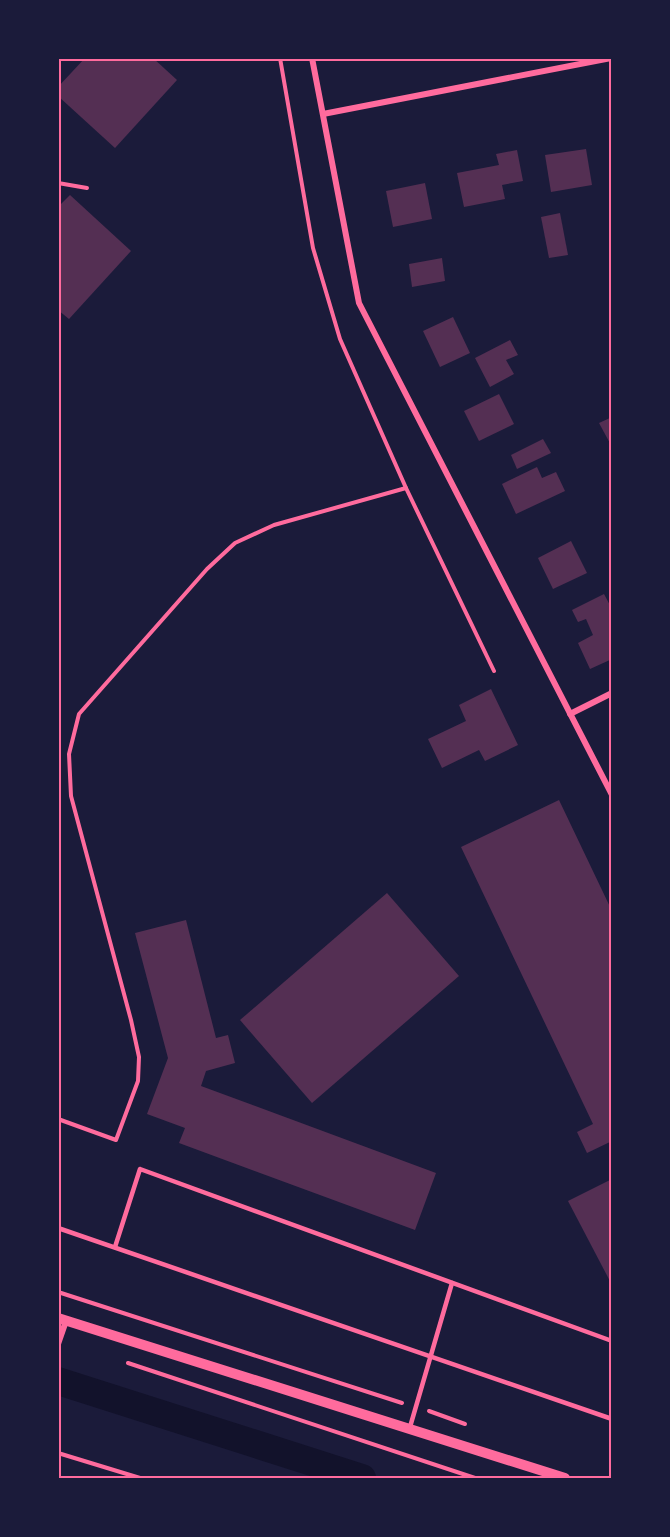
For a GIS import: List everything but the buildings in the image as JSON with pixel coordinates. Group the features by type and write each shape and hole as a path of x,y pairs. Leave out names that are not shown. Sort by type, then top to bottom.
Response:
{"street":[{"path":"312,58 359,303 612,795"},
{"path":"323,114 611,58"},
{"path":"570,714 612,693"},
{"path":"58,1344 62,1320 565,1479"}],"lane":[{"path":"115,1247 140,1169 612,1341"},
{"path":"58,1228 612,1419"},
{"path":"410,1429 452,1283"}],"path":[{"path":"280,58 313,248 340,339 406,488 495,671"},
{"path":"58,183 87,188"},
{"path":"58,1119 116,1140 138,1081 139,1057 131,1020 71,796 69,754 80,714 207,569 235,543 274,525 406,488"},
{"path":"58,1292 472,1426"},
{"path":"126,1362 475,1479"},
{"path":"58,1453 140,1479"}],"waterway":[{"path":"58,1381 362,1478"}]}
